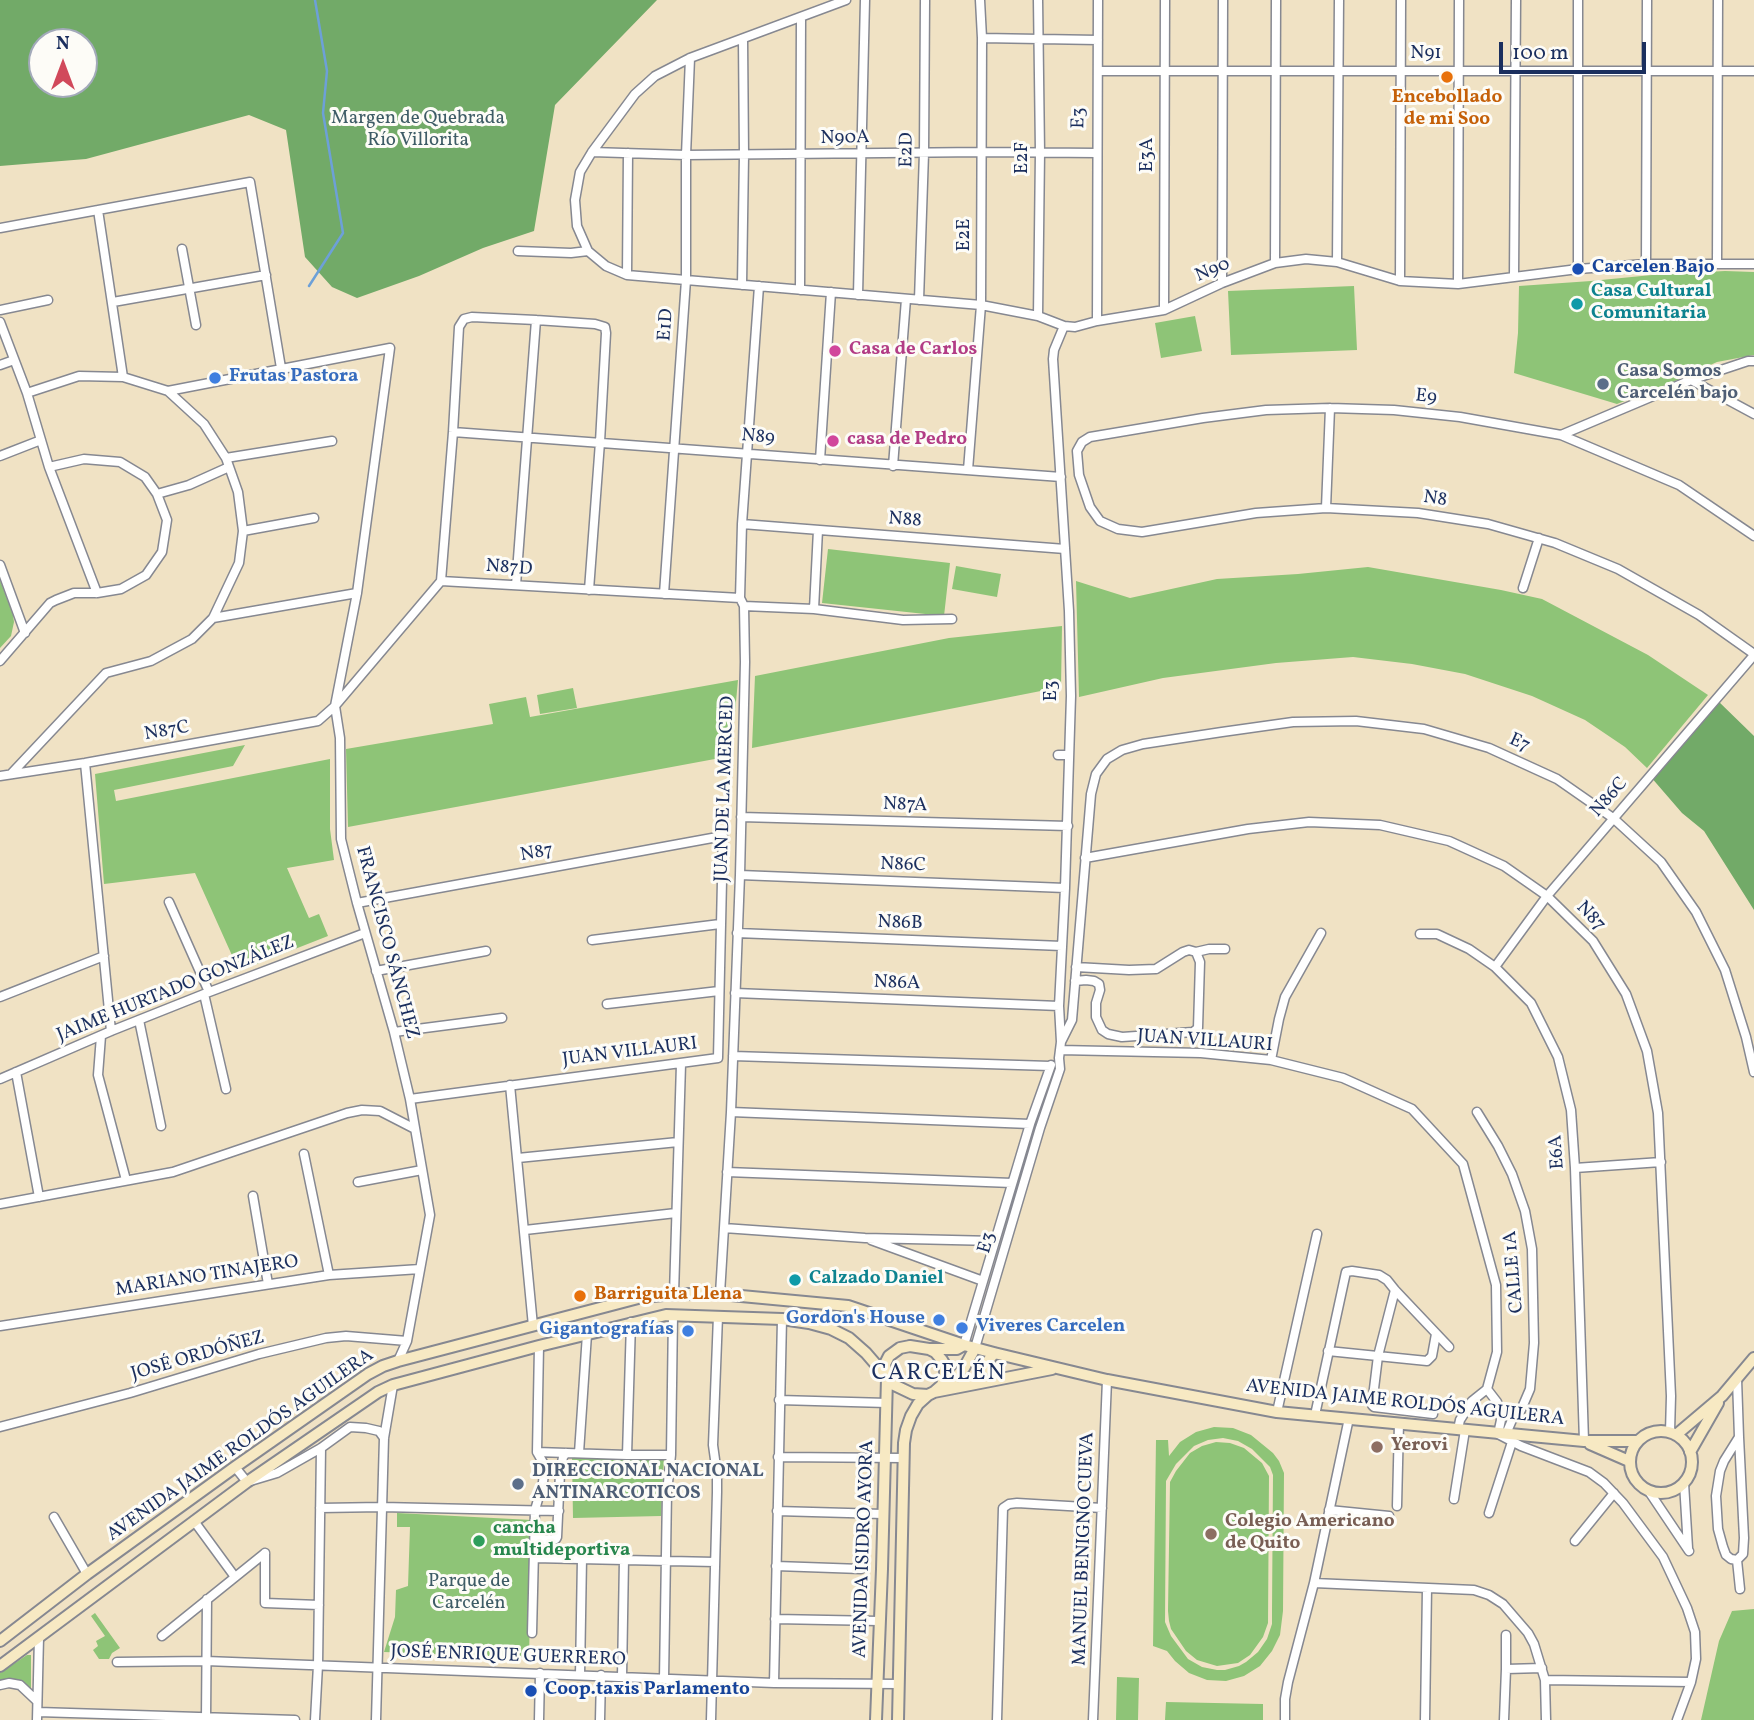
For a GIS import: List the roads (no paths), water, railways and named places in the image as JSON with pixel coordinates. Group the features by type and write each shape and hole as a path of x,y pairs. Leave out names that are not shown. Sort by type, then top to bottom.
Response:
{"street":[{"path":"628,153 627,275 606,266 588,251 577,226 575,200 580,172 635,94 655,76 690,58 846,0"},
{"path":"858,295 865,0"},
{"name":"E2D","path":"919,300 925,0"},
{"name":"E2E","path":"968,470 982,305 980,0"},
{"name":"E2F","path":"1038,0 1038,316"},
{"name":"E3","path":"1097,321 1098,0"},
{"name":"E3A","path":"1164,310 1165,0"},
{"path":"1222,283 1223,0"},
{"path":"1275,264 1276,0"},
{"path":"1337,262 1339,0"},
{"path":"1400,281 1401,0"},
{"path":"1458,284 1459,0"},
{"path":"1514,277 1516,0"},
{"path":"1578,0 1578,269"},
{"path":"1646,264 1647,0"},
{"path":"1717,263 1718,0"},
{"path":"800,290 801,16"},
{"path":"982,38 1098,40"},
{"path":"742,285 743,39"},
{"name":"E1D","path":"664,594 686,280 690,58"},
{"name":"N91","path":"1099,71 1754,71"},
{"name":"N90A","path":"593,152 687,155 1097,153"},
{"path":"0,228 250,181 281,368 168,391"},
{"path":"98,210 123,377"},
{"path":"182,250 196,325"},
{"path":"518,251 588,251"},
{"name":"N90","path":"627,275 982,305 1038,316 1075,327 1164,310 1222,283 1275,264 1306,259 1337,262 1400,281 1458,284 1578,269 1646,264 1754,264"},
{"path":"113,302 266,275"},
{"name":"JUAN DE LA MERCED","path":"720,1294 731,1112 740,875 745,662 742,524 759,286"},
{"path":"820,460 831,292"},
{"path":"893,466 906,299"},
{"path":"0,310 48,300"},
{"path":"335,706 441,581 459,327 464,319 472,317 536,320 605,327 589,590"},
{"path":"516,585 536,320"},
{"path":"0,322 97,593"},
{"name":"E3","path":"935,1390 955,1378 975,1348 1060,1069 1059,1006 1068,826 1070,671 1069,611 1053,359 1054,350 1065,326"},
{"name":"FRANCISCO SÁNCHEZ","path":"281,368 390,348 358,593 335,706 340,738 341,839 410,1099 430,1215 407,1341 398,1361"},
{"path":"0,365 14,360"},
{"path":"1561,435 1691,380 1748,360 1754,361"},
{"path":"11,774 106,673 151,661 192,639 213,618 239,563 243,531 238,492 227,463 204,424 168,391 123,377 79,376 27,393"},
{"path":"1691,380 1754,414"},
{"path":"1326,508 1330,408"},
{"name":"E9","path":"1090,507 1079,475 1077,452 1082,442 1090,437 1266,410 1394,410 1460,417 1561,435 1679,485 1754,536"},
{"name":"N89","path":"453,432 1060,477"},
{"path":"0,456 41,440"},
{"path":"157,494 188,485 227,463 332,441"},
{"path":"0,661 50,603 74,593 121,589 146,575 162,552 167,520 157,494 145,477 120,462 84,459 50,467"},
{"name":"N8","path":"1090,507 1100,521 1118,528 1142,532 1256,513 1326,508 1418,513 1488,524 1555,543 1618,569 1699,615 1754,654"},
{"path":"243,531 314,519"},
{"name":"N88","path":"742,524 1065,549"},
{"path":"814,609 818,530"},
{"path":"1523,588 1539,538"},
{"path":"0,565 24,633"},
{"name":"N87D","path":"441,581 664,594 742,602"},
{"path":"213,618 358,593"},
{"path":"742,602 903,620 952,619"},
{"name":"N86C","path":"1495,967 1547,896 1754,654"},
{"name":"N87C","path":"0,776 318,721 335,706"},
{"name":"E7","path":"1086,858 1091,794 1096,774 1107,759 1122,750 1143,744 1293,722 1356,721 1424,729 1489,748 1557,779 1613,818 1661,862 1696,912 1725,970 1754,1072"},
{"path":"1058,755 1068,755"},
{"path":"85,763 111,1031"},
{"name":"N87A","path":"741,817 1068,826"},
{"name":"N87","path":"1086,858 1248,829 1309,822 1380,825 1449,841 1504,866 1547,896 1593,940 1626,994 1647,1051 1658,1113 1673,1434"},
{"name":"N87","path":"357,903 723,836"},
{"name":"JUAN VILLAURI","path":"410,1099 718,1058 723,836"},
{"path":"1060,1050 1072,1020 1086,858"},
{"name":"N86C","path":"740,875 1065,888"},
{"path":"169,902 206,993 226,1089"},
{"path":"593,940 720,924"},
{"name":"JAIME HURTADO GONZÁLEZ","path":"0,1079 206,993 365,933"},
{"name":"N86B","path":"737,933 1062,946"},
{"path":"1271,1060 1285,997 1321,933"},
{"name":"E6A","path":"1420,934 1437,933 1469,949 1495,967 1531,1003 1558,1058 1571,1110 1575,1168 1584,1441"},
{"path":"1076,967 1156,969 1189,950 1225,950"},
{"path":"376,971 486,951"},
{"path":"1075,981 1094,981 1099,984 1096,1017 1102,1030 1108,1034 1122,1037 1193,1032 1198,1028 1199,1008 1200,962 1196,952"},
{"path":"0,997 104,956"},
{"path":"607,1004 719,991"},
{"name":"N86A","path":"735,993 1059,1006"},
{"path":"394,1032 502,1018"},
{"path":"139,1020 161,1126"},
{"path":"101,1036 98,1075 126,1180"},
{"name":"E3","path":"964,1345 1030,1124 1050,1066 1060,1050"},
{"name":"JUAN VILLAURI","path":"1060,1050 1201,1053 1271,1060 1343,1078 1412,1109 1463,1164 1496,1285 1497,1352 1488,1388 1472,1401 1460,1420 1454,1499"},
{"path":"733,1056 1050,1066"},
{"path":"674,1294 681,1064"},
{"path":"16,1072 40,1197"},
{"path":"510,1084 533,1326"},
{"path":"0,1204 173,1172 362,1110 380,1111 415,1129"},
{"path":"731,1112 1030,1124"},
{"name":"CALLE 1A","path":"1477,1112 1512,1174 1532,1249 1534,1343 1530,1389 1521,1410 1512,1420 1506,1437"},
{"path":"518,1158 678,1142"},
{"path":"304,1154 329,1275"},
{"path":"1575,1168 1661,1162"},
{"path":"358,1182 422,1170"},
{"path":"727,1172 1013,1183"},
{"path":"253,1196 268,1284"},
{"path":"525,1230 676,1213"},
{"path":"724,1228 865,1238 995,1241"},
{"path":"1277,1412 1317,1234"},
{"path":"865,1238 984,1281"},
{"name":"MARIANO TINAJERO","path":"0,1324 329,1275 420,1269"},
{"path":"1315,1415 1346,1272 1352,1270 1383,1277 1449,1347"},
{"path":"1395,1290 1378,1356 1372,1402 1374,1407 1433,1414"},
{"name":"AVENIDA JAIME ROLDÓS AGUILERA","path":"0,1641 235,1466 369,1374 398,1361 642,1297 720,1294 848,1306 994,1353 1107,1380 1277,1412 1399,1423 1506,1437 1638,1441"},
{"name":"AVENIDA JAIME ROLDÓS AGUILERA","path":"0,1666 247,1482 393,1385 666,1315 809,1322 849,1338 886,1377"},
{"path":"664,1679 673,1315"},
{"path":"711,1720 717,1474 713,1445 718,1316"},
{"path":"774,1683 782,1319"},
{"path":"627,1455 631,1322"},
{"path":"579,1453 587,1334"},
{"path":"1328,1351 1427,1361 1433,1356 1436,1334"},
{"name":"JOSÉ ORDÓÑEZ","path":"0,1427 130,1393 259,1354 326,1338 345,1336 407,1341"},
{"path":"964,1345 957,1349 910,1346 894,1350 885,1364 886,1377 903,1391 913,1394 1057,1368"},
{"path":"532,1633 535,1510 545,1466 537,1452 538,1346"},
{"path":"929,1349 939,1355 945,1365 945,1376 935,1390"},
{"path":"979,1383 985,1365 994,1353"},
{"path":"1673,1434 1722,1396 1754,1358"},
{"name":"AVENIDA ISIDRO AYORA","path":"876,1720 883,1569 886,1377"},
{"path":"1737,1379 1744,1546 1743,1555 1737,1560 1726,1555 1723,1547 1718,1529 1716,1496 1720,1471 1739,1437"},
{"name":"MANUEL BENIGNO CUEVA","path":"1093,1720 1107,1380"},
{"path":"376,1720 384,1438 393,1385"},
{"path":"1488,1388 1497,1402 1506,1437 1489,1513"},
{"name":"AVENIDA ISIDRO AYORA","path":"898,1720 904,1443 908,1423 918,1404 935,1390"},
{"path":"1690,1452 1722,1396"},
{"path":"779,1400 887,1404"},
{"path":"1285,1720 1288,1682 1314,1583 1349,1418"},
{"path":"1396,1506 1399,1423"},
{"path":"235,1466 247,1482 277,1473 321,1448 350,1427 379,1431 384,1438"},
{"path":"1647,1490 1689,1551 1684,1483 1691,1468 1690,1452 1687,1445 1673,1434 1661,1431 1644,1435 1633,1447 1629,1461 1632,1475 1641,1487 1655,1493 1671,1492 1684,1483"},
{"path":"1506,1437 1589,1472 1604,1483 1630,1511 1663,1557 1695,1632 1696,1659 1677,1720"},
{"name":"AVENIDA JAIME ROLDÓS AGUILERA","path":"1584,1441 1629,1461"},
{"path":"315,1720 321,1448"},
{"path":"537,1452 671,1455"},
{"path":"535,1539 556,1539 560,1473 566,1454"},
{"path":"778,1457 904,1458"},
{"path":"544,1463 556,1467 560,1473"},
{"path":"1575,1541 1614,1493"},
{"path":"997,1720 1003,1508 1017,1503 1102,1508"},
{"path":"320,1508 559,1511"},
{"path":"1329,1510 1389,1516"},
{"path":"777,1511 883,1514"},
{"path":"167,1516 180,1532"},
{"path":"54,1517 87,1574"},
{"path":"194,1521 235,1577"},
{"path":"162,1636 265,1553 265,1603 319,1605"},
{"path":"534,1558 715,1562"},
{"path":"580,1675 582,1558"},
{"path":"622,1677 624,1559"},
{"path":"1737,1560 1740,1589"},
{"path":"776,1566 861,1569"},
{"path":"1314,1583 1474,1590 1489,1595 1503,1604 1534,1644 1545,1680 1546,1720"},
{"path":"1425,1720 1427,1588"},
{"path":"206,1718 207,1599"},
{"path":"775,1619 879,1621"},
{"path":"1504,1720 1506,1635"},
{"path":"39,1637 37,1716 295,1720"},
{"name":"JOSÉ ENRIQUE GUERRERO","path":"117,1662 206,1661 712,1681 899,1684"},
{"path":"1506,1669 1542,1668"},
{"path":"539,1720 541,1673"},
{"path":"600,1720 601,1675"},
{"path":"1545,1680 1691,1682"},
{"path":"0,1685 20,1685 37,1701"}],"waterway":[{"path":"309,286 343,233 323,113 327,71 315,0"}],"place":[{"name":"Encebollado de mi Soo","path":"1447,77"},
{"name":"Carcelen Bajo","path":"1578,269"},
{"name":"Casa Cultural Comunitaria","path":"1577,304"},
{"name":"Casa de Carlos","path":"835,351"},
{"name":"Frutas Pastora","path":"215,378"},
{"name":"Casa Somos Carcelén bajo","path":"1603,384"},
{"name":"casa de Pedro","path":"833,441"},
{"name":"Calzado Daniel","path":"795,1280"},
{"name":"Barriguita Llena","path":"580,1296"},
{"name":"Gordon's House","path":"939,1320"},
{"name":"Viveres Carcelen","path":"962,1328"},
{"name":"Gigantografías","path":"688,1331"},
{"name":"Yerovi","path":"1377,1447"},
{"name":"DIRECCIONAL NACIONAL ANTINARCOTICOS","path":"518,1484"},
{"name":"Colegio Americano de Quito","path":"1211,1534"},
{"name":"cancha multideportiva","path":"479,1541"},
{"name":"Coop.taxis Parlamento","path":"531,1691"}],"district":[{"name":"CARCELÉN","path":"939,1375"}],"park label":[{"name":"Margen de Quebrada Río Villorita","path":"418,131"},
{"name":"Parque de Carcelén","path":"469,1594"}]}
